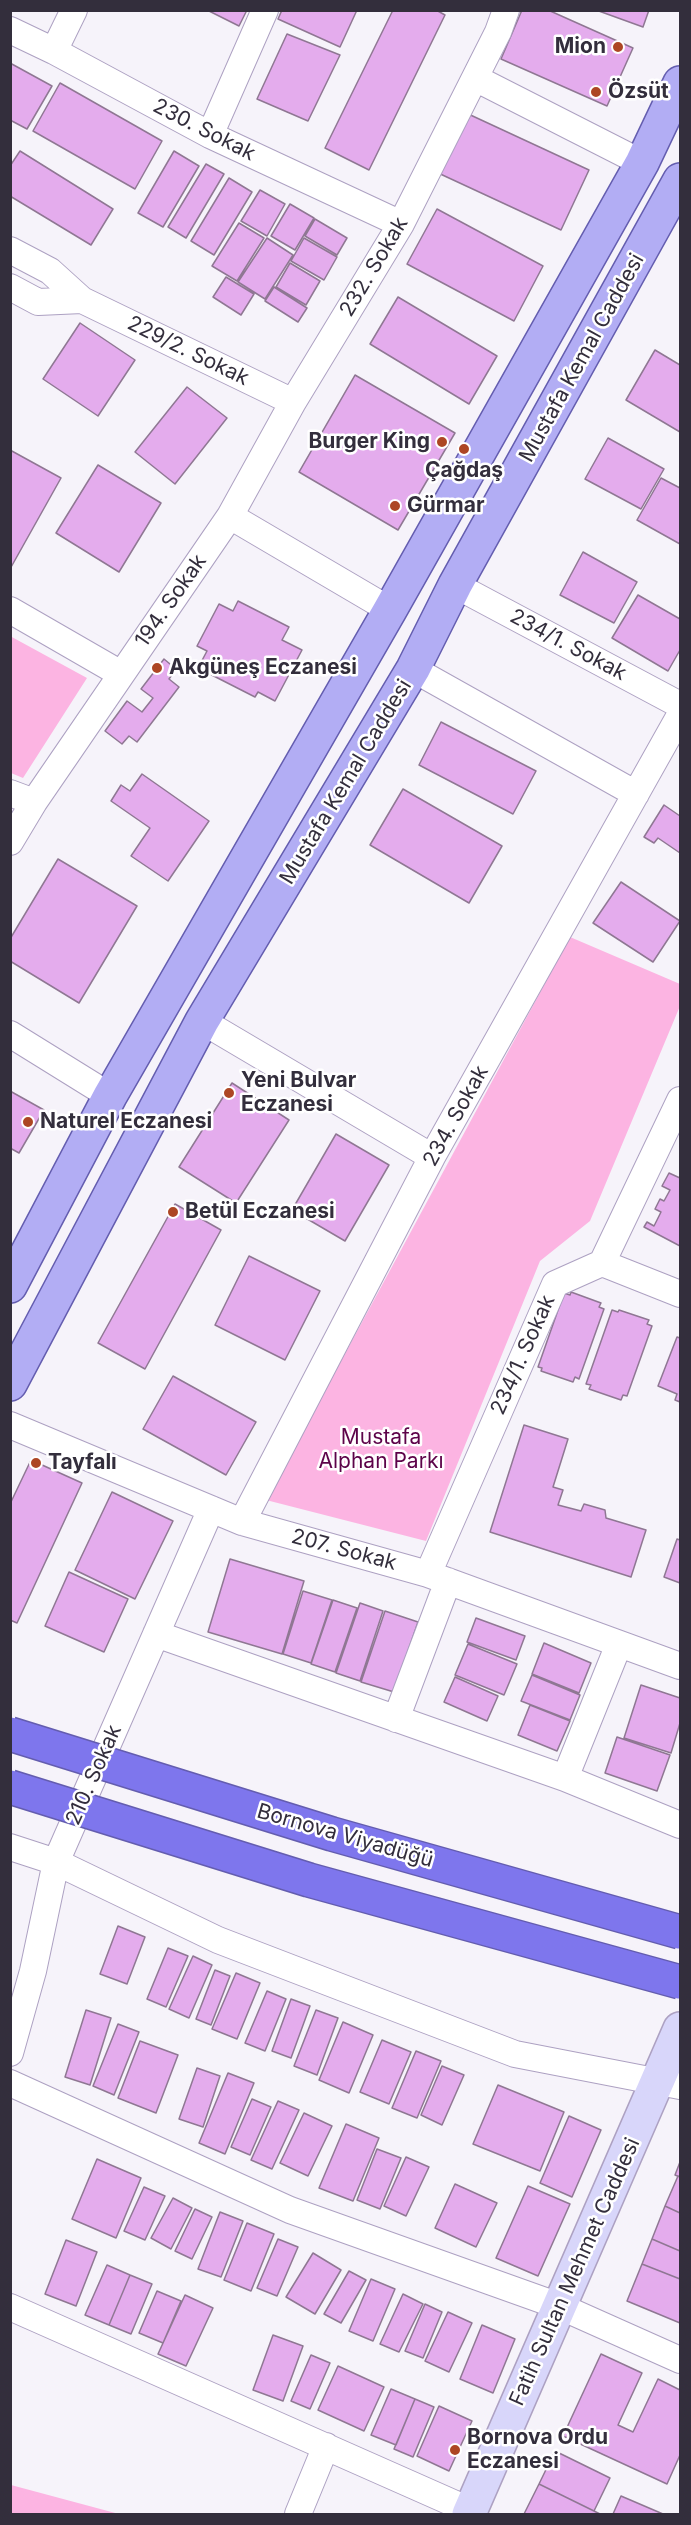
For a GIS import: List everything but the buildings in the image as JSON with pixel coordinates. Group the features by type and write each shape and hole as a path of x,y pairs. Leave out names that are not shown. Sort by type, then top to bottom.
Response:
{"highway":[{"name":"Bornova Viyadüğü","path":"10,1734 332,1834 681,1932"},
{"path":"10,1787 309,1880 681,1982"}],"main road":[{"name":"Mustafa Kemal Caddesi","path":"10,1286 110,1096 390,610 642,163 681,83"},
{"name":"Mustafa Kemal Caddesi","path":"10,1384 202,1021 414,669 456,585 681,180"},
{"name":"Fatih Sultan Mehmet Caddesi","path":"470,2513 559,2307 669,2083 681,2029"}],"street":[{"path":"54,51 74,10"},
{"path":"210,135 265,10"},
{"name":"232. Sokak","path":"230,516 293,402 400,224 498,32 506,10"},
{"name":"230. Sokak","path":"10,30 54,51 210,135 400,224"},
{"path":"475,78 642,163"},
{"path":"10,250 50,271 82,300"},
{"path":"10,287 38,302 82,300"},
{"name":"229/2. Sokak","path":"82,300 293,402"},
{"path":"230,516 390,610"},
{"name":"194. Sokak","path":"10,842 34,802 230,516"},
{"name":"234/1. Sokak","path":"456,585 681,705"},
{"path":"10,610 121,674"},
{"path":"414,669 636,794"},
{"name":"234. Sokak","path":"242,1522 432,1156 681,715"},
{"path":"10,793 34,802"},
{"path":"202,1021 432,1156"},
{"path":"10,1034 110,1096"},
{"path":"681,1100 602,1263 681,1294"},
{"name":"234/1. Sokak","path":"396,1719 438,1577 555,1284 602,1263"},
{"name":"207. Sokak","path":"10,1425 242,1522 438,1577 681,1666"},
{"name":"210. Sokak","path":"10,2053 33,1971 56,1862 211,1509"},
{"path":"156,1634 565,1778 681,1825"},
{"path":"565,1778 619,1644"},
{"path":"10,1847 56,1862 218,1940 515,2054 669,2083"},
{"path":"10,2083 290,2210 559,2307 681,2360"},
{"path":"10,2307 326,2446 470,2513"},
{"path":"298,2514 326,2446"}],"green space":[{"path":"10,636 87,678 23,778 11,773"},
{"name":"Mustafa Alphan Parkı","path":"570,937 680,984 680,1006 590,1221 540,1261 426,1541 266,1500"},
{"path":"11,2485 119,2514 11,2514"}],"place":[{"name":"Mion","path":"618,47"},
{"name":"Özsüt","path":"596,92"},
{"name":"Burger King","path":"442,442"},
{"name":"Çağdaş","path":"464,449"},
{"name":"Gürmar","path":"395,506"},
{"name":"Akgüneş Eczanesi","path":"157,668"},
{"name":"Yeni Bulvar Eczanesi","path":"229,1093"},
{"name":"Naturel Eczanesi","path":"28,1122"},
{"name":"Betül Eczanesi","path":"173,1212"},
{"name":"Tayfalı","path":"36,1463"},
{"name":"Bornova Ordu Eczanesi","path":"455,2450"}]}
